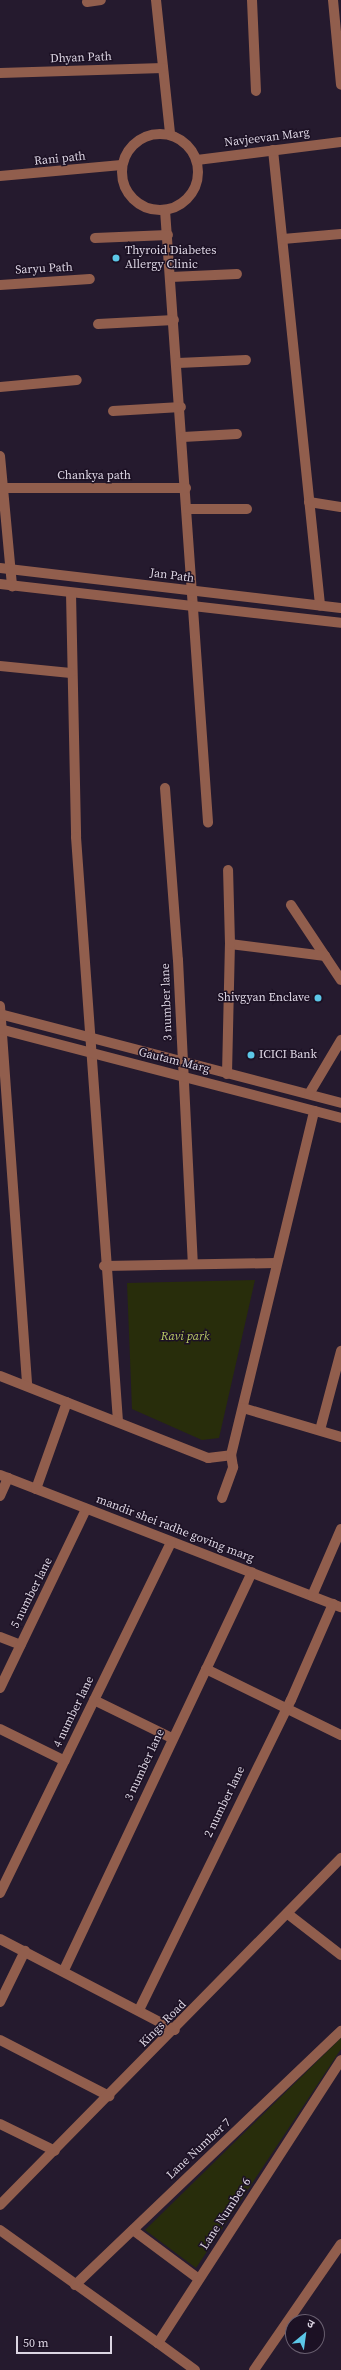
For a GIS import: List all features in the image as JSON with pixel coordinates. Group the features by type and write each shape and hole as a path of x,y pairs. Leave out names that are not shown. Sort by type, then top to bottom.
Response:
{"street":[{"path":"87,2 101,0"},
{"path":"156,0 170,134"},
{"path":"252,0 256,91"},
{"path":"333,0 340,55 341,85"},
{"name":"Dhyan Path","path":"0,73 162,68"},
{"path":"149,134 170,134 191,148 197,160 198,182 186,201 165,210 145,207 129,194 124,185 122,165 128,150 139,139 149,134"},
{"name":"Navjeevan Marg","path":"197,160 341,142"},
{"path":"273,150 320,606"},
{"name":"Rani path","path":"0,176 122,165"},
{"path":"165,210 178,363 187,509 195,604 208,822"},
{"path":"283,239 341,234"},
{"path":"95,238 168,236"},
{"path":"171,277 237,274"},
{"name":"Saryu Path","path":"0,284 90,279"},
{"path":"98,324 174,320"},
{"path":"178,363 246,360"},
{"path":"0,387 77,380"},
{"path":"113,411 181,408"},
{"path":"183,437 237,434"},
{"path":"0,457 2,488 12,569 12,586"},
{"name":"Chankya path","path":"2,488 186,488"},
{"path":"309,502 341,507"},
{"path":"187,509 247,509"},
{"name":"Jan Path","path":"0,568 341,608"},
{"path":"0,584 71,593 195,604 341,623"},
{"path":"71,593 71,673 76,837 91,1038 104,1266 118,1421"},
{"path":"0,666 71,673"},
{"name":"3 number lane","path":"165,788 193,1264"},
{"path":"227,1074 230,944 228,870"},
{"path":"291,905 341,980"},
{"path":"230,944 325,956"},
{"path":"27,1386 0,1030 0,1011 91,1038 341,1103"},
{"name":"Gautam Marg","path":"0,1030 341,1118"},
{"path":"309,1094 341,1040"},
{"path":"222,1498 233,1467 231,1455 244,1408 276,1263 314,1111"},
{"path":"104,1266 276,1263"},
{"path":"320,1430 341,1351"},
{"path":"0,1376 118,1421 208,1458 231,1455"},
{"path":"36,1489 67,1402"},
{"path":"244,1408 341,1436"},
{"path":"0,1496 4,1477"},
{"name":"mandir shei radhe goving marg","path":"4,1477 337,1606"},
{"name":"5 number lane","path":"0,1688 86,1509"},
{"path":"312,1596 341,1529"},
{"name":"4 number lane","path":"0,1893 171,1542"},
{"name":"3 number lane","path":"64,1970 172,1738 252,1572"},
{"name":"2 number lane","path":"139,2010 337,1606"},
{"path":"0,1637 21,1645"},
{"path":"206,1669 341,1736"},
{"path":"94,1700 172,1738"},
{"path":"0,1729 65,1761"},
{"name":"Kings Road","path":"0,2205 288,1914 341,1858"},
{"path":"288,1914 341,1955"},
{"path":"0,1939 64,1970 174,2030"},
{"path":"0,2002 25,1951"},
{"name":"Lane Number 7","path":"75,2285 341,2031"},
{"path":"0,2040 109,2096"},
{"name":"Lane Number 6","path":"158,2343 341,2060"},
{"path":"0,2124 55,2151"},
{"path":"0,2230 195,2370"},
{"path":"133,2230 199,2280"},
{"path":"254,2370 341,2244"}],"green space":[{"name":"Ravi park","path":"255,1280 219,1438 202,1440 132,1409 127,1283"},
{"path":"341,2038 341,2049 196,2268 145,2230"}],"place":[{"name":"Thyroid Diabetes Allergy Clinic","path":"116,258"},
{"name":"Shivgyan Enclave","path":"318,998"},
{"name":"ICICI Bank","path":"251,1055"}]}
